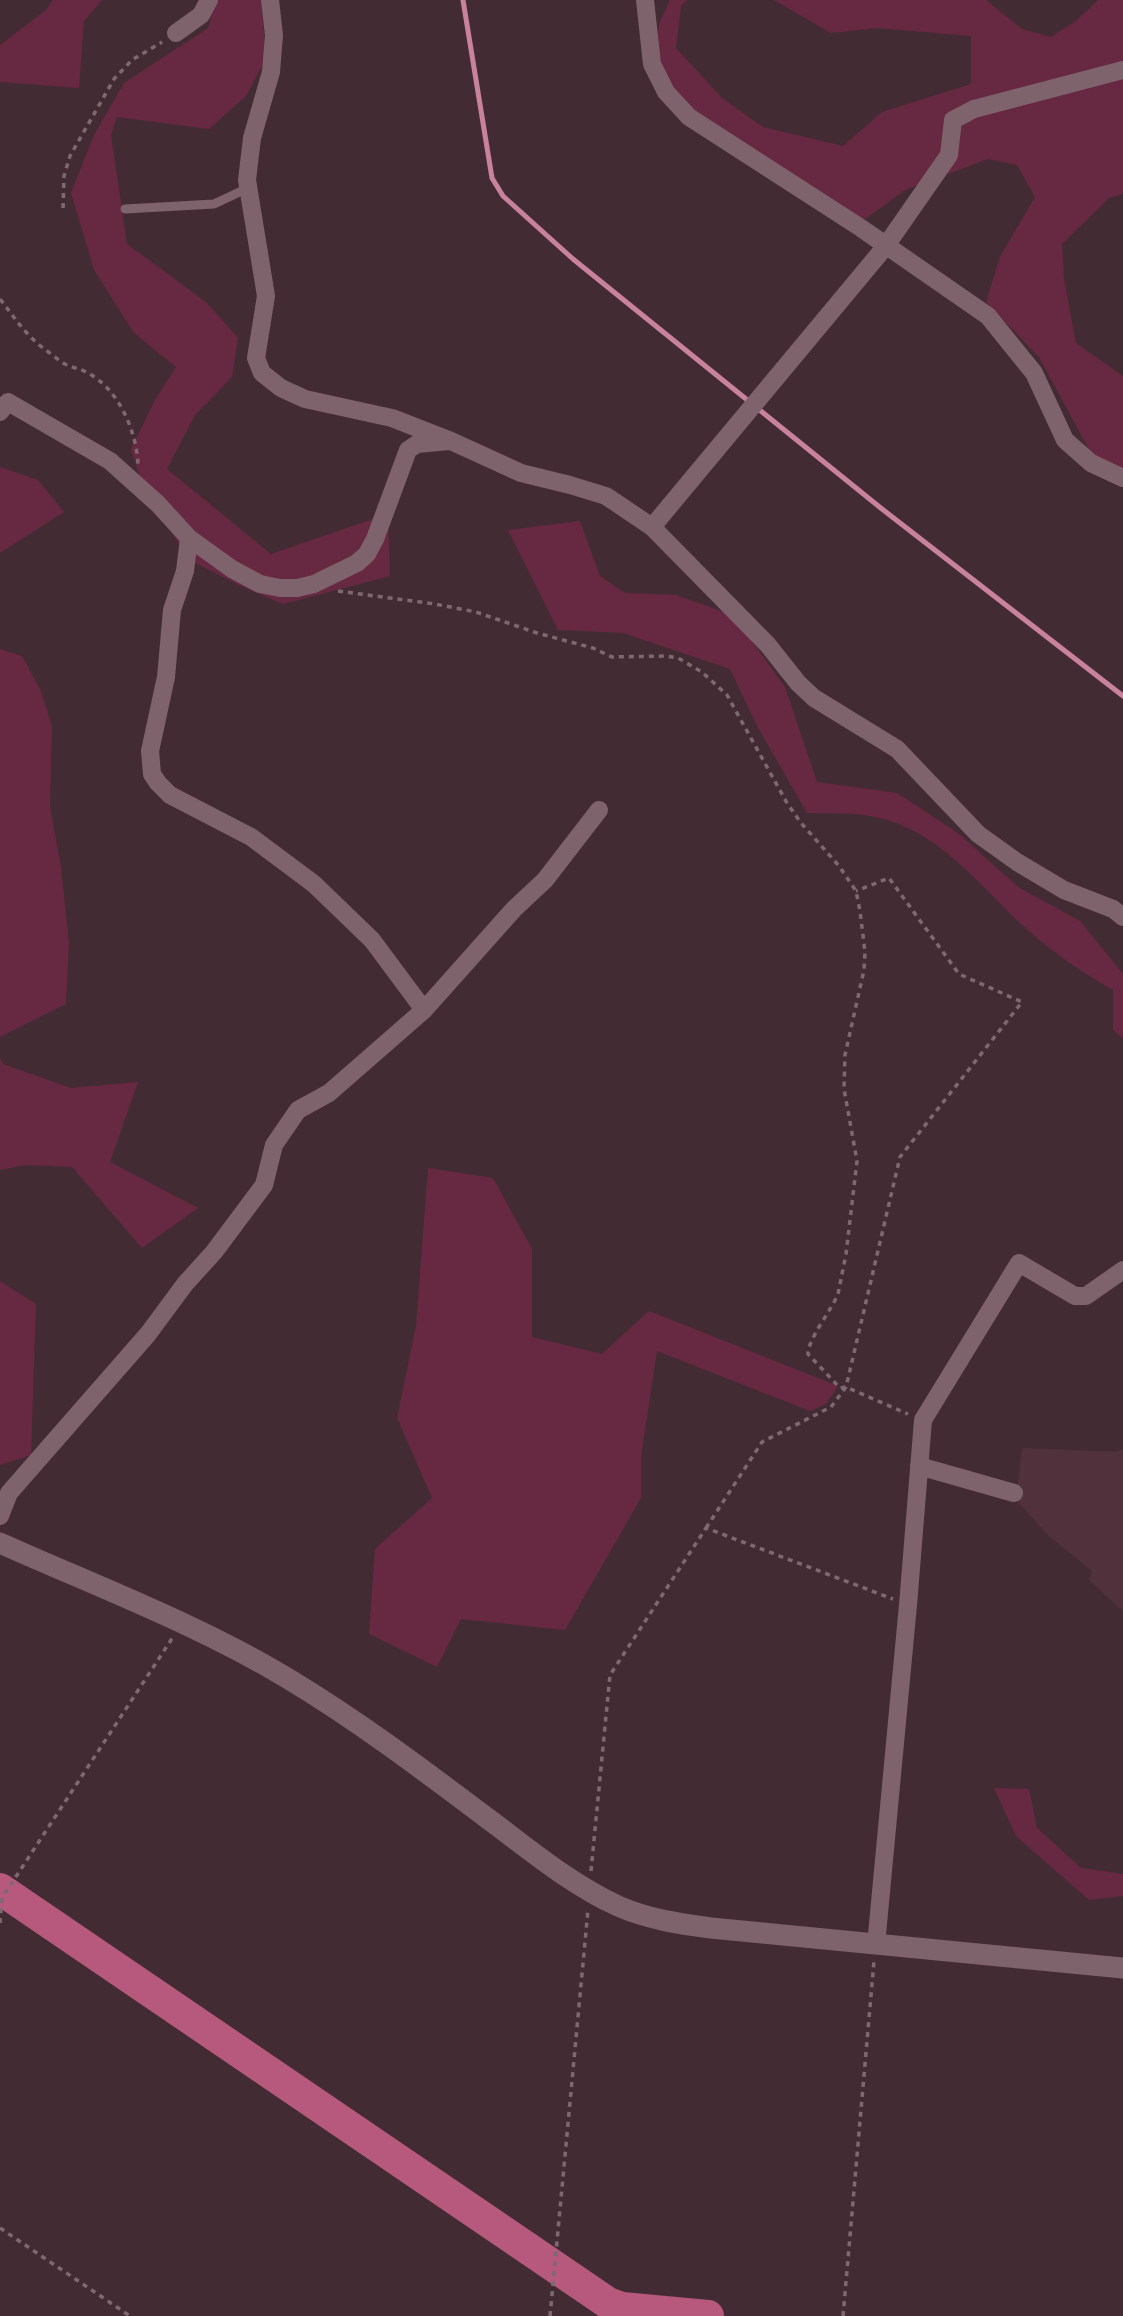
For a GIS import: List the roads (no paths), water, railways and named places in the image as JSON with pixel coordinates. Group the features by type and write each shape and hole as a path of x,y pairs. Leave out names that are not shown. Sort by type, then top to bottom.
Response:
{"street":[{"path":"176,33 201,15 209,0"},
{"path":"270,0 274,35 271,72 252,138 247,180 266,296 256,358 262,373 281,388 305,399 392,418 521,473 606,496 652,527 768,645 798,683 814,698 897,749 978,834 1017,862 1064,890 1113,909 1123,917"},
{"path":"645,0 652,64 666,92 689,117 861,228 988,316 1034,373 1065,440 1091,463 1123,478"},
{"path":"652,527 885,247 949,155 953,120 974,109 1123,70"},
{"path":"0,412 8,402 47,422 110,461 139,485 189,538 232,569 260,584 280,588 314,584 346,569 367,554 408,450 417,444 451,441"},
{"path":"189,538 186,571 172,610 166,677 150,751 152,774 170,795 251,837 314,884 372,940 424,1010"},
{"path":"0,1517 9,1493 148,1334 264,1185 274,1145 298,1110 329,1093 424,1010 514,909 544,880 599,810"},
{"path":"876,1945 923,1420 1019,1263 1075,1296 1086,1296 1123,1270"},
{"path":"919,1466 1014,1493"},
{"path":"0,1543 228,1645 287,1678 362,1725 589,1892 621,1907 680,1924 1123,1968"}],"lane":[{"path":"125,209 214,204 248,188"}],"waterway":[{"path":"463,0 492,178 503,196 573,259 882,509 1123,696"},
{"path":"0,1889 608,2303 622,2308 708,2316"}]}
